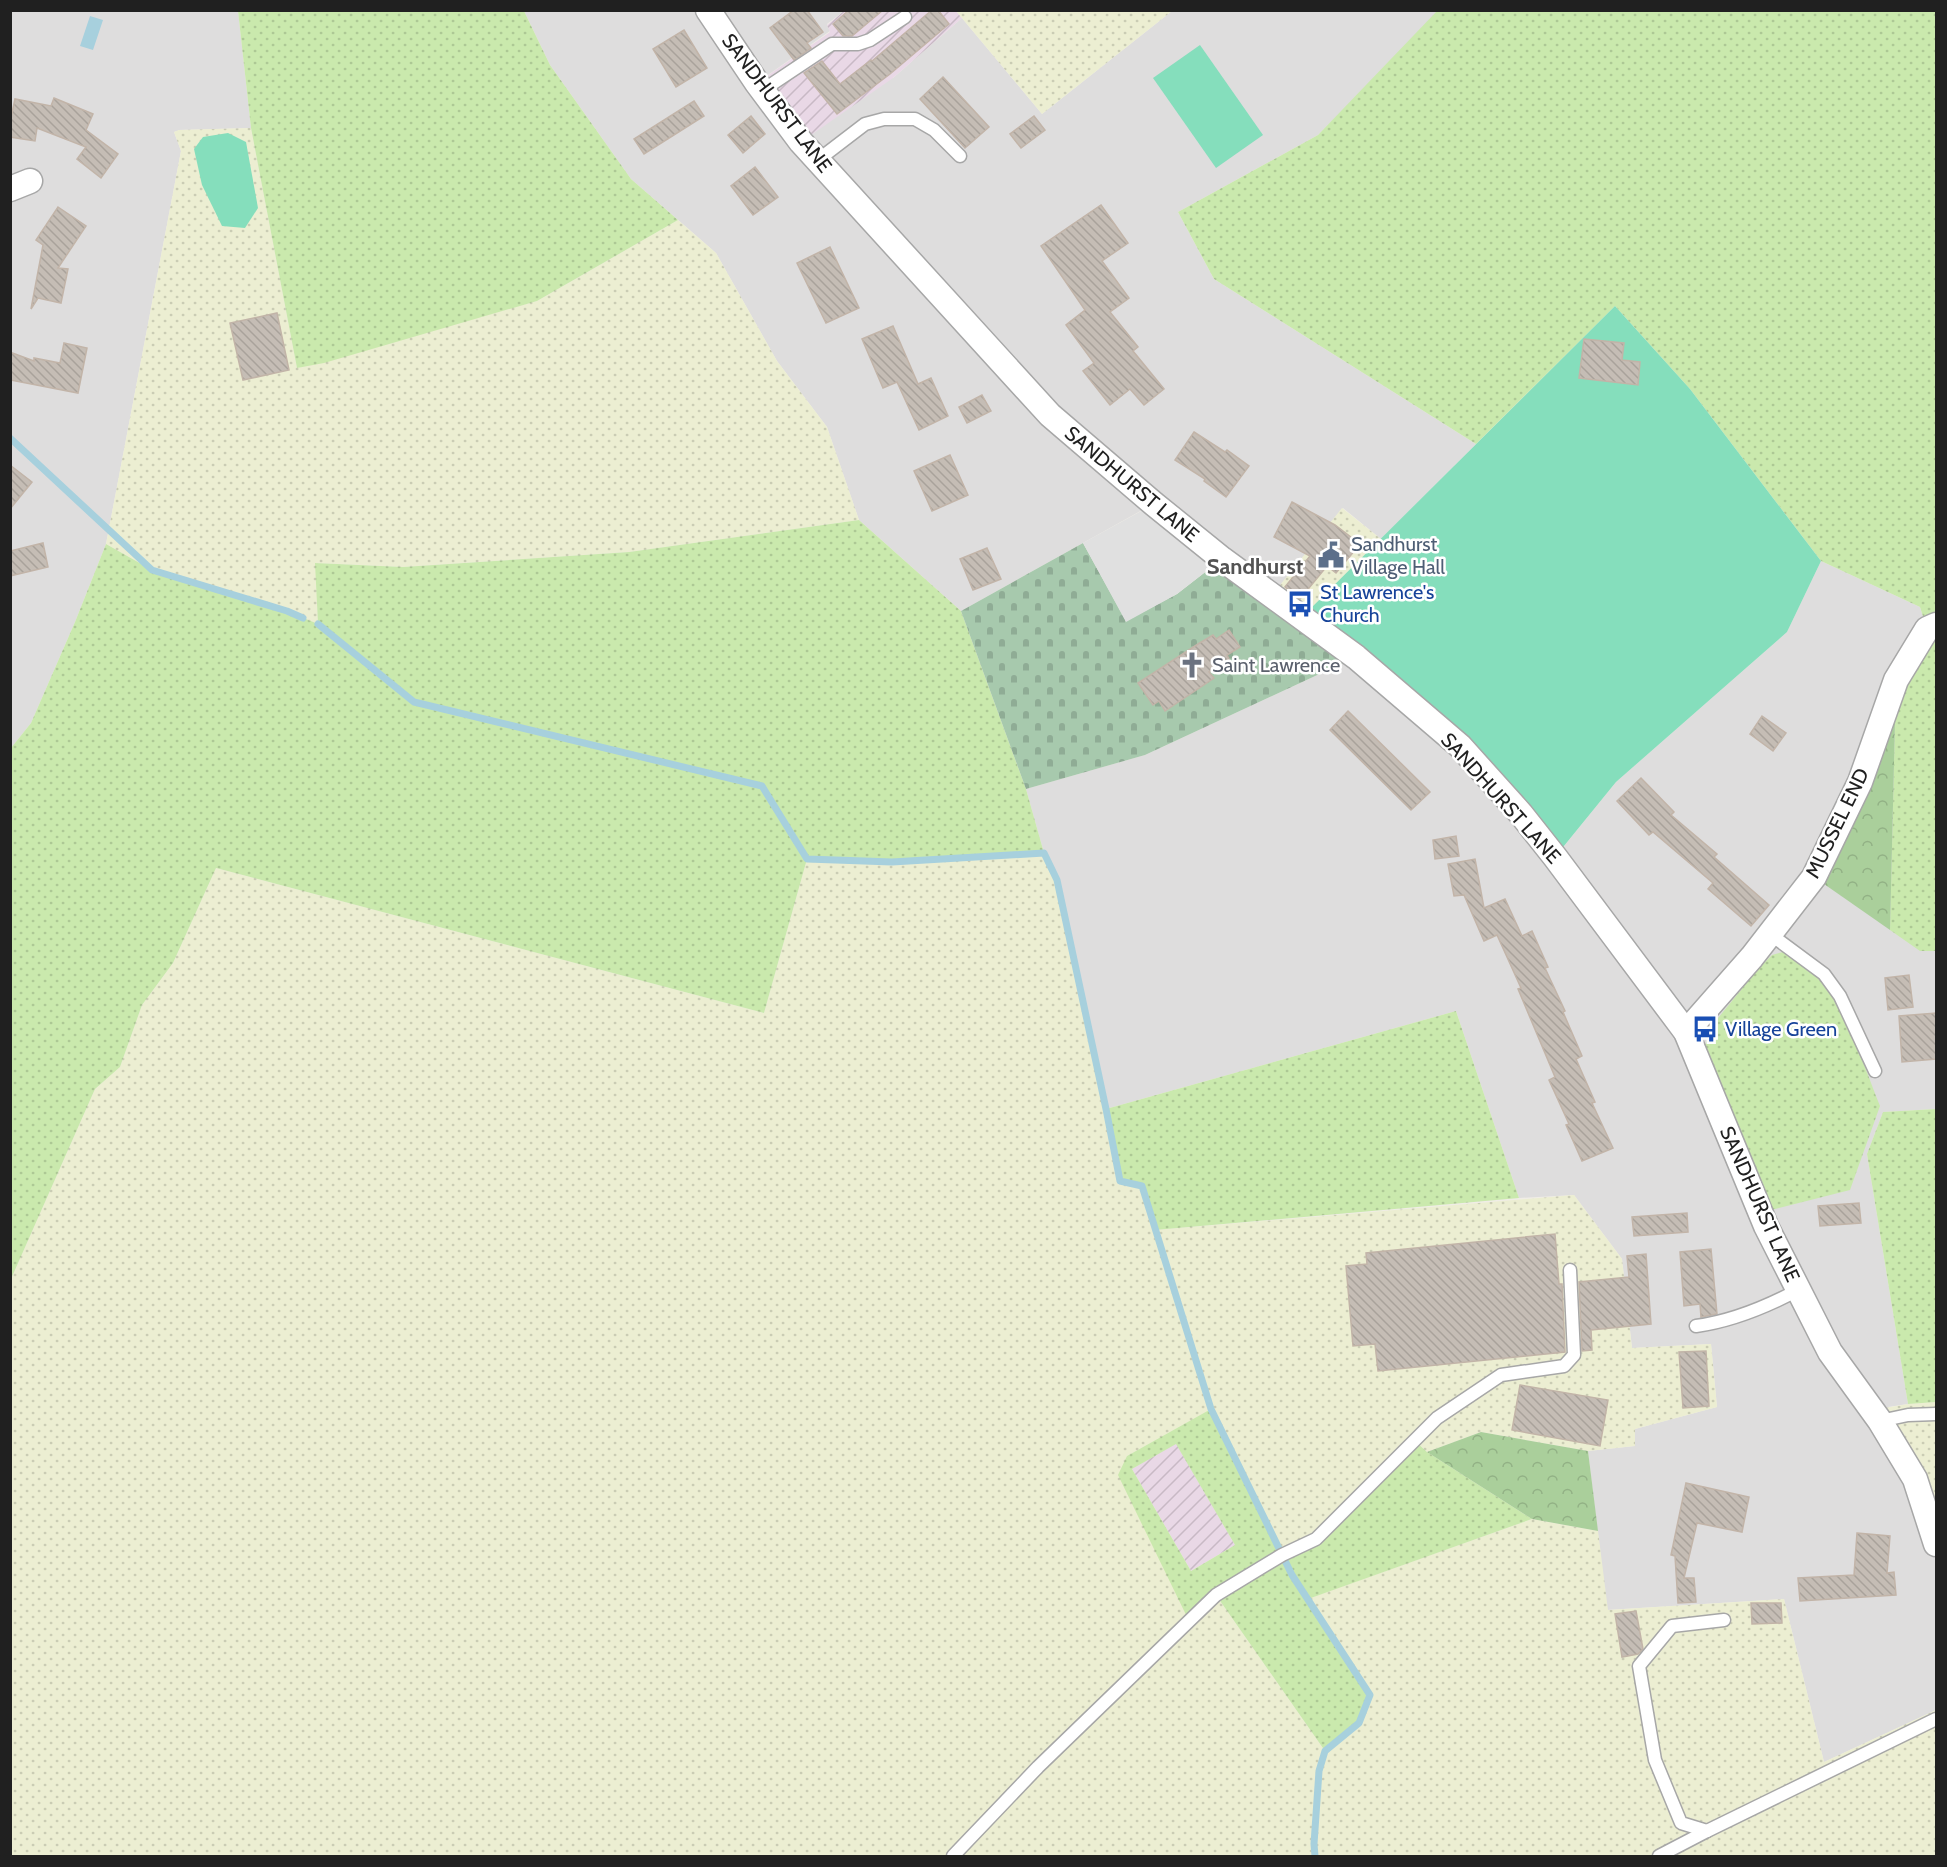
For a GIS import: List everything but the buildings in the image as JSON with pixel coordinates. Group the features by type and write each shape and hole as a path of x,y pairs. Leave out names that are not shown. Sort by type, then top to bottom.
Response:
{"street":[{"name":"SANDHURST LANE","path":"708,10 801,142 1050,416 1222,559 1356,657 1460,746 1556,857 1686,1032 1766,1226 1830,1352 1880,1421 1915,1479 1936,1544"},
{"name":"MUSSEL END","path":"1686,1032 1752,957 1814,877 1860,782 1896,680 1927,629 1936,625"}],"lane":[{"path":"763,90 832,44 858,44 870,40 905,17"},
{"path":"818,160 865,124 884,119 915,119 934,129 960,156"},
{"path":"1770,934 1824,974 1840,996 1875,1071"},
{"path":"953,1857 1038,1767 1216,1595 1282,1555 1316,1539 1437,1418 1501,1376 1564,1366 1574,1354 1570,1270"},
{"path":"1696,1326 1736,1318 1798,1290"},
{"path":"1880,1421 1908,1415 1936,1413"},
{"path":"1707,1831 1681,1823 1655,1760 1639,1666 1672,1626 1724,1620"},
{"path":"1659,1856 1936,1719"}],"shaded area":[{"path":"11,11 238,11 251,128 174,132 181,151 106,544 31,723 11,748"},
{"path":"524,11 844,11 827,24 830,31 758,82 893,78 962,18 1042,114 1172,11 1441,11 1318,135 1178,212 1214,279 1476,444 1381,539 1343,508 1272,595 1153,504 961,611 859,520 827,427 777,361 716,253 631,179 550,65"},
{"path":"844,11 956,11 962,18 893,78 801,142 757,83 830,32 827,25"},
{"path":"1154,504 1222,559 1177,594 1126,622 1083,543"},
{"path":"1821,561 1920,607 1927,629 1920,951 1936,951 1936,1109 1883,1112 1867,1154 1908,1404 1874,1409 1936,1544 1936,1710 1824,1762 1784,1599 1607,1610 1588,1451 1635,1446 1635,1429 1717,1407 1711,1344 1632,1348 1622,1259 1574,1195 1519,1198 1456,1011 1106,1109 1057,880 1044,853 1026,789 1145,755 1356,657 1556,856 1616,782 1787,632"},
{"path":"1176,1443 1235,1545 1191,1571 1132,1469"}],"green space":[{"path":"238,11 524,11 550,65 631,179 678,220 537,301 324,363 297,368 251,128"},
{"path":"956,11 1172,11 1042,114"},
{"path":"1437,11 1936,11 1936,951 1920,951 1890,930 1896,680 1927,629 1920,607 1821,561 1690,389 1615,306 1476,444 1214,279 1178,212 1318,135"},
{"path":"1200,45 1263,135 1216,168 1153,78"},
{"path":"251,128 297,368 537,301 678,220 716,253 777,361 827,427 859,520 629,552 403,567 316,563 318,624 287,611 152,570 106,544 181,151 174,132"},
{"path":"228,133 246,142 258,208 245,228 222,226 202,185 194,149 203,137"},
{"path":"1615,306 1690,389 1821,561 1787,632 1616,782 1555,857 1521,814 1302,617"},
{"path":"1342,508 1381,539 1302,617 1272,595"},
{"path":"859,520 961,611 1026,789 1044,853 892,862 807,859 764,1013 216,868 173,963 142,1005 120,1067 95,1089 11,1279 11,748 31,723 106,544 152,570 287,611 318,624 315,563 403,567 629,552"},
{"path":"1083,543 1126,621 1177,594 1222,559 1356,657 1145,755 1026,789 961,611"},
{"path":"1896,680 1890,930 1814,877"},
{"path":"1044,853 1057,880 1120,1181 1142,1186 1155,1230 1574,1195 1622,1259 1632,1348 1711,1344 1717,1407 1635,1429 1635,1446 1588,1451 1481,1432 1427,1452 1415,1441 1316,1539 1282,1555 1210,1410 1127,1456 1189,1620 1216,1595 1325,1751 1370,1695 1307,1599 1532,1519 1598,1531 1608,1610 1784,1599 1824,1762 1936,1710 1936,1856 11,1856 11,1279 95,1089 120,1067 142,1005 173,963 216,868 764,1013 807,859 892,862"},
{"path":"1783,952 1813,971 1831,993 1855,1041 1880,1106 1850,1190 1771,1210 1704,1048 1714,1023 1758,969 1772,955"},
{"path":"1456,1011 1519,1198 1155,1230 1142,1186 1120,1181 1106,1109"},
{"path":"1936,1109 1936,1402 1908,1404 1867,1154 1883,1112"},
{"path":"1936,1402 1936,1544 1873,1410"},
{"path":"1211,1409 1282,1555 1316,1539 1415,1441 1427,1452 1532,1519 1308,1599 1370,1695 1359,1723 1325,1751 1216,1595 1189,1621 1118,1475 1127,1456","holes":["1176,1444 1235,1545 1191,1571 1132,1469"]},
{"path":"1481,1432 1588,1451 1598,1531 1532,1519 1427,1452"}],"water":[{"path":"90,16 103,20 93,50 80,46"}],"waterway":[{"path":"10,438 152,570 287,611 303,618"},
{"path":"318,624 414,702 762,786 807,859 892,862 1044,853 1057,880 1120,1181 1142,1186 1211,1409 1292,1575 1370,1695 1359,1723 1325,1751 1319,1771 1315,1856"}],"place":[{"name":"Sandhurst Village Hall","path":"1331,555"},
{"name":"St Lawrence's Church","path":"1300,604"},
{"name":"Saint Lawrence","path":"1192,665"},
{"name":"Village Green","path":"1705,1029"}],"district":[{"name":"Sandhurst","path":"1255,566"}]}
